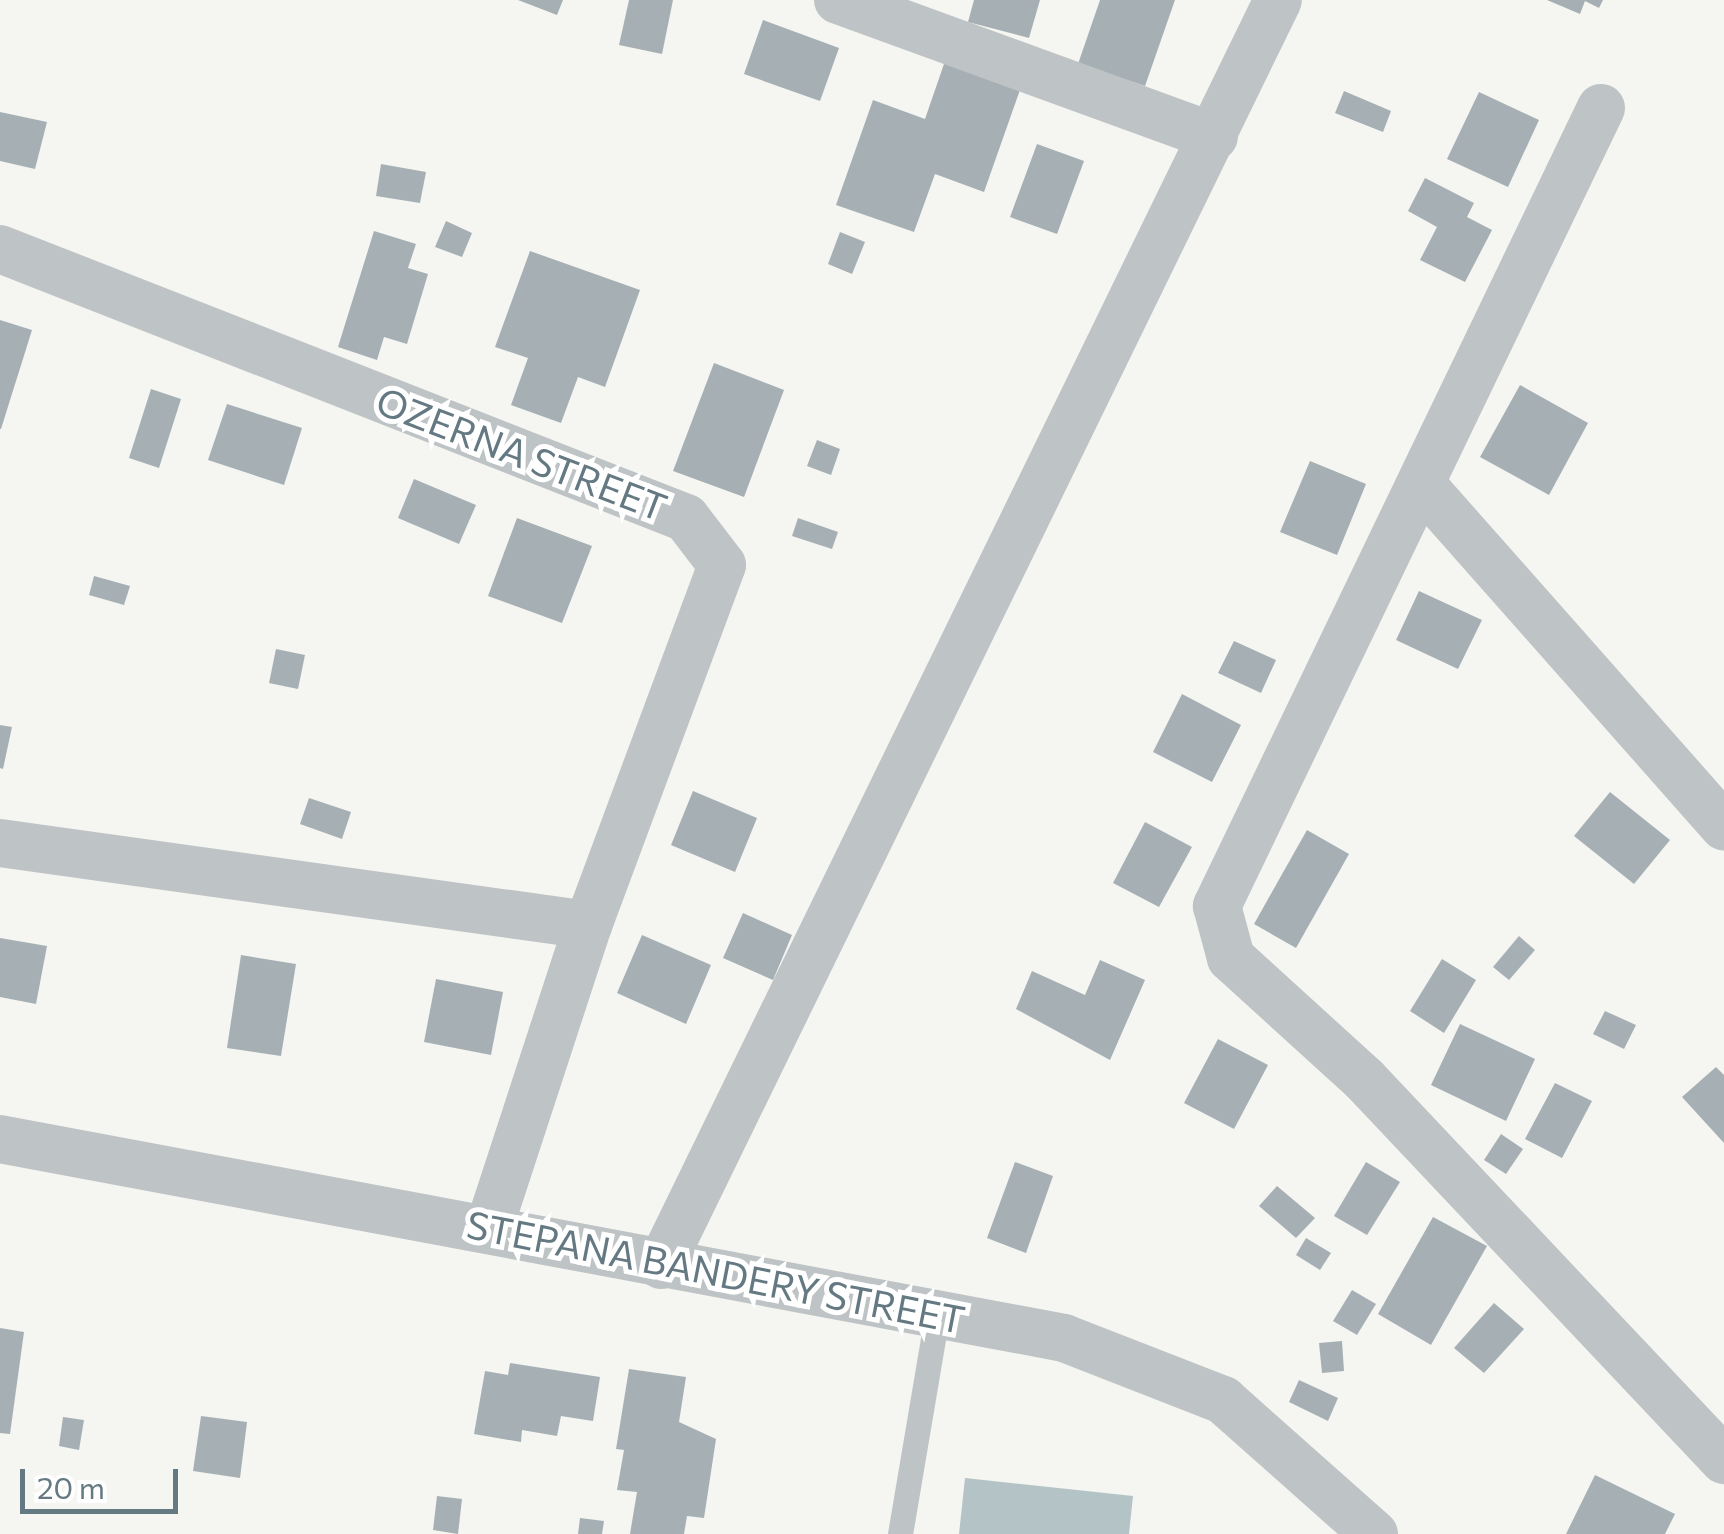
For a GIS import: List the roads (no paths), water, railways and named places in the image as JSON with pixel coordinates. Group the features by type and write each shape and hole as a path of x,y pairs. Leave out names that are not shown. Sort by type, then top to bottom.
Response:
{"street":[{"path":"838,0 1214,137"},
{"path":"661,1264 1278,0"},
{"path":"1601,108 1217,906 1231,958 1365,1080 1724,1460"},
{"name":"OZERNA STREET","path":"0,249 686,518 722,565 588,925 490,1227"},
{"path":"1422,485 1724,826"},
{"path":"0,843 588,925"},
{"name":"STEPANA BANDERY STREET","path":"0,1139 490,1227 661,1264 1064,1338 1223,1400 1374,1534"}],"lane":[{"path":"900,1534 937,1315"}]}
